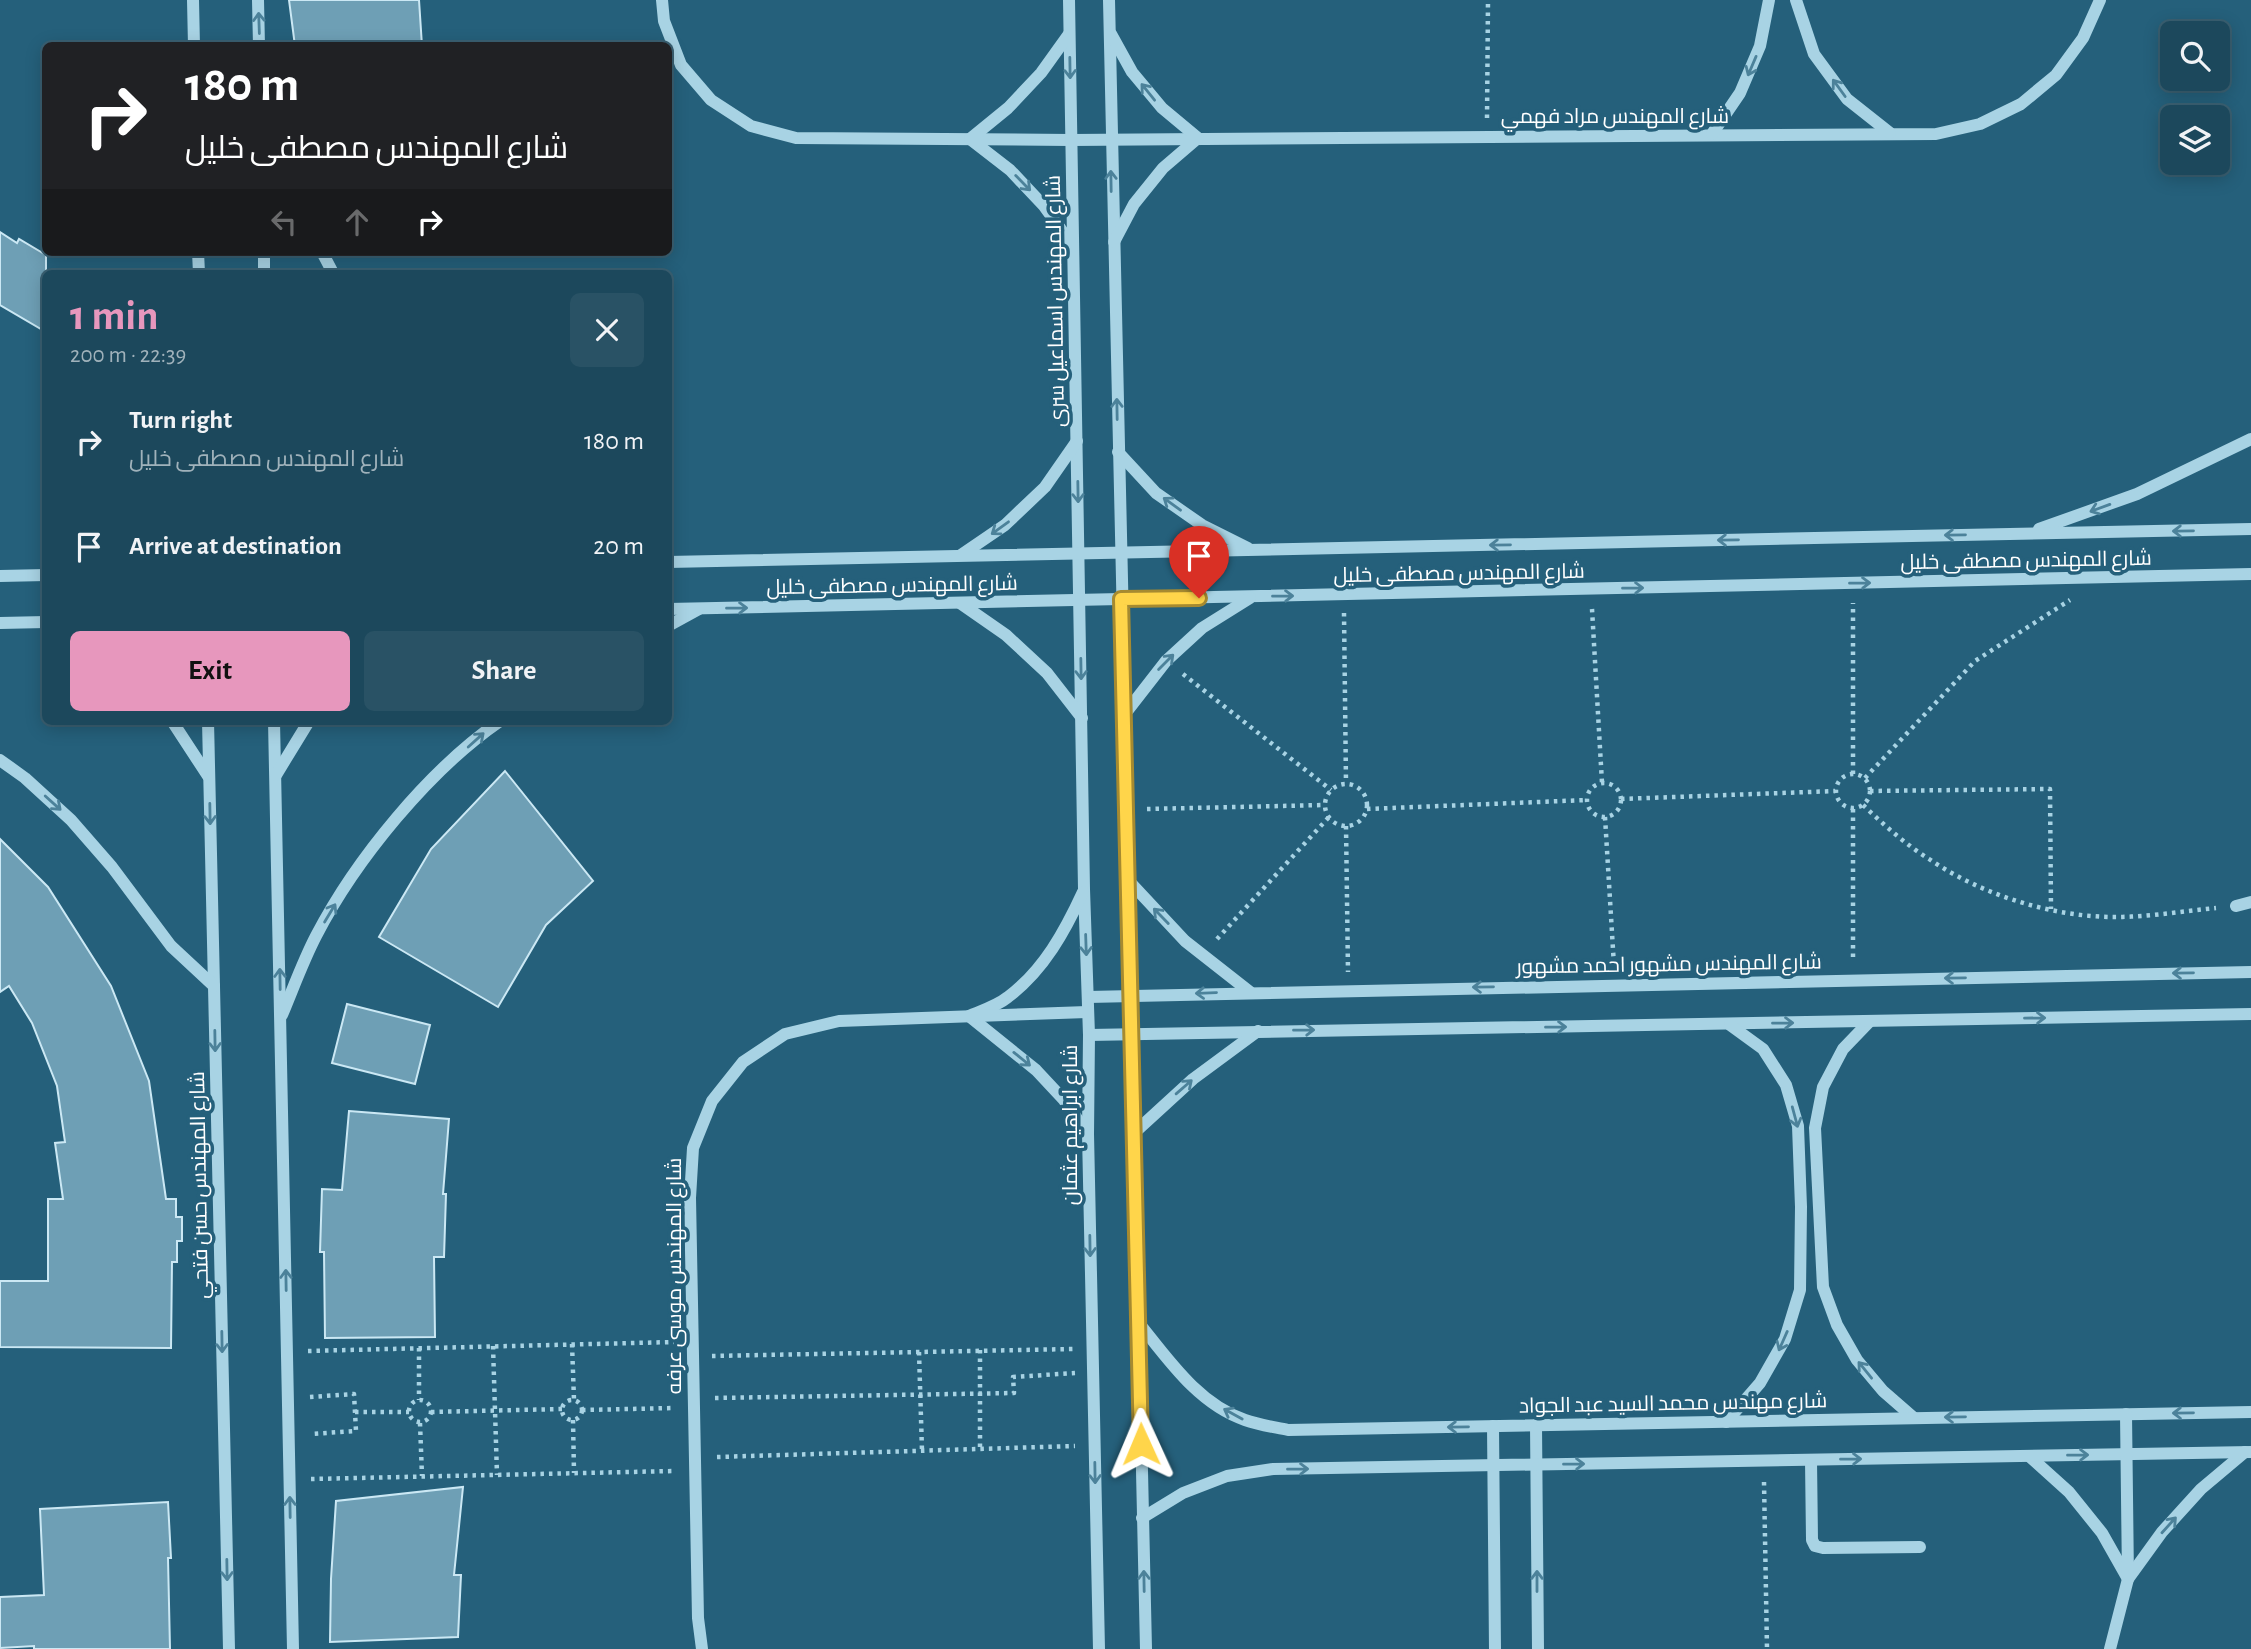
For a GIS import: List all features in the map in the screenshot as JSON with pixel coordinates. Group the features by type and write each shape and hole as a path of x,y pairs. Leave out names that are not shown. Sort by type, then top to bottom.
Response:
{"street":[{"path":"193,0 194,42"},
{"path":"258,0 259,42"},
{"name":"شارع المهندس مراد فهمي","path":"662,0 664,21 681,65 711,100 751,126 796,138 1071,140 1936,134 1980,124 2021,104 2056,75 2083,38 2099,0"},
{"name":"شارع المهندس اسماعيل سرى","path":"1069,0 1080,600"},
{"path":"1109,0 1110,139 1146,1649"},
{"path":"1712,134 1740,93 1760,46 1769,0"},
{"path":"1796,0 1814,54 1847,99 1890,133"},
{"path":"1109,31 1132,72 1162,108 1198,138 1163,168 1134,204 1113,245"},
{"path":"1069,34 1041,73 1008,108 971,139 1010,170 1044,206 1073,246"},
{"path":"2027,534 2137,494 2251,439"},
{"path":"960,556 1005,525 1045,487 1077,441"},
{"path":"1118,452 1156,493 1202,526 1252,550"},
{"name":"شارع المهندس مصطفى خليل","path":"672,562 2251,529"},
{"path":"672,553 694,561"},
{"path":"0,576 42,575"},
{"name":"شارع المهندس مصطفى خليل","path":"672,609 2251,575"},
{"path":"1124,716 1166,661 1202,628 1252,597"},
{"name":"شارع ابراهيم عثمان","path":"1080,600 1089,1035 1087,1134 1099,1649"},
{"path":"960,603 1006,635 1047,673 1082,718"},
{"path":"672,624 701,608"},
{"path":"0,623 42,622"},
{"path":"175,725 209,778"},
{"name":"شارع المهندس حسن فتحي","path":"208,725 229,1649"},
{"path":"274,725 293,1649"},
{"path":"276,775 307,725"},
{"path":"281,1019 316,936 363,860 420,791 494,725"},
{"path":"0,760 25,778 71,820 112,867 171,946 214,986"},
{"path":"1128,880 1185,941 1250,992"},
{"path":"1084,889 1065,930 1039,967 1007,999 969,1016 1036,1070 1064,1100 1087,1134"},
{"path":"2236,906 2251,902"},
{"name":"شارع المهندس مشهور احمد مشهور","path":"1088,997 2251,972"},
{"name":"شارع المهندس موسى عرفه","path":"702,1649 698,1618 690,1198 693,1148 712,1101 743,1062 785,1034 839,1021 1087,1012"},
{"path":"1089,1035 2251,1014"},
{"path":"1869,1021 1843,1049 1824,1087 1815,1128 1823,1287 1837,1325 1857,1360 1883,1391 1914,1418"},
{"path":"1726,1422 1760,1383 1785,1339 1800,1290 1801,1208 1798,1126 1786,1084 1763,1049 1729,1024"},
{"path":"1134,1133 1193,1079 1258,1031"},
{"path":"1801,1208 1818,1206"},
{"name":"شارع مهندس محمد السيد عبد الجواد","path":"1138,1321 1174,1367 1206,1399 1244,1420 1288,1430 2251,1412"},
{"path":"2110,1649 2128,1579 2126,1414"},
{"path":"1536,1425 1538,1649"},
{"path":"1493,1426 1495,1649"},
{"path":"1143,1518 1183,1493 1227,1476 1273,1469 2248,1452"},
{"path":"2128,1579 2162,1532 2201,1489 2248,1452"},
{"path":"2029,1456 2069,1492 2102,1533 2128,1579"},
{"path":"1811,1460 1812,1540 1815,1546 1823,1549 1920,1547"}],"path":[{"path":"1487,136 1488,0"},
{"path":"1853,583 1853,774"},
{"path":"1591,589 1602,783"},
{"path":"1344,594 1346,783"},
{"path":"1865,778 1975,662 2075,598"},
{"path":"1166,661 1331,790"},
{"path":"1853,774 1865,778 1870,791 1868,799 1863,805 1853,809 1844,807 1835,791 1838,782 1844,776 1853,774"},
{"path":"1346,783 1355,785 1362,791 1367,809 1355,824 1346,826 1333,822 1325,805 1331,790 1346,783"},
{"path":"1602,783 1615,787 1621,799 1619,808 1605,817 1592,813 1587,800 1588,792 1602,783"},
{"path":"1870,791 2050,789 2051,909"},
{"path":"1621,799 1835,791"},
{"path":"1367,809 1587,800"},
{"path":"1126,809 1325,805"},
{"path":"1863,805 1895,835 1930,860 1969,882 2009,898 2051,909 2116,917 2236,906"},
{"path":"1853,809 1853,980"},
{"path":"1203,955 1329,817"},
{"path":"1605,817 1615,984"},
{"path":"1346,826 1348,990"},
{"path":"287,1351 692,1341"},
{"path":"572,1344 575,1400 582,1410"},
{"path":"494,1346 497,1475"},
{"path":"419,1348 419,1400"},
{"path":"693,1357 1092,1348"},
{"path":"980,1350 980,1449"},
{"path":"919,1352 922,1451"},
{"path":"582,1410 921,1394 1014,1393 1013,1377 1093,1371"},
{"path":"288,1398 354,1394 356,1431 289,1435"},
{"path":"419,1400 430,1405 432,1412 426,1422 414,1421 409,1412 410,1406 419,1400"},
{"path":"562,1409 564,1404 575,1400"},
{"path":"432,1412 562,1409"},
{"path":"562,1409 567,1418 573,1420"},
{"path":"573,1420 582,1410"},
{"path":"355,1412 409,1412"},
{"path":"573,1420 574,1473"},
{"path":"420,1423 422,1476"},
{"path":"289,1479 574,1473 922,1451 1094,1445"},
{"path":"1764,1461 1767,1649"}],"building":[{"path":"289,0 419,0 422,42 294,42"},
{"path":"0,232 17,243 19,239 42,253 42,256 46,256 46,270 42,270 42,330 0,305"},
{"path":"505,771 593,881 546,925 498,1007 379,937 431,849"},
{"path":"0,839 48,887 111,986 149,1081 166,1199 176,1199 176,1217 182,1217 182,1241 177,1241 177,1262 172,1262 171,1348 0,1347 0,1281 48,1281 48,1199 63,1199 55,1143 65,1142 57,1086 32,1023 9,986 0,992"},
{"path":"347,1004 430,1025 415,1084 332,1063"},
{"path":"349,1111 449,1119 443,1194 446,1194 444,1257 434,1257 435,1337 325,1338 324,1252 320,1252 322,1189 342,1190"},
{"path":"463,1487 454,1575 461,1575 458,1637 330,1642 336,1501"},
{"path":"168,1502 171,1558 168,1558 170,1649 34,1649 34,1646 0,1648 0,1597 44,1595 40,1509"}],"route":[{"path":"1141,1444 1121,599 1199,598"}]}
